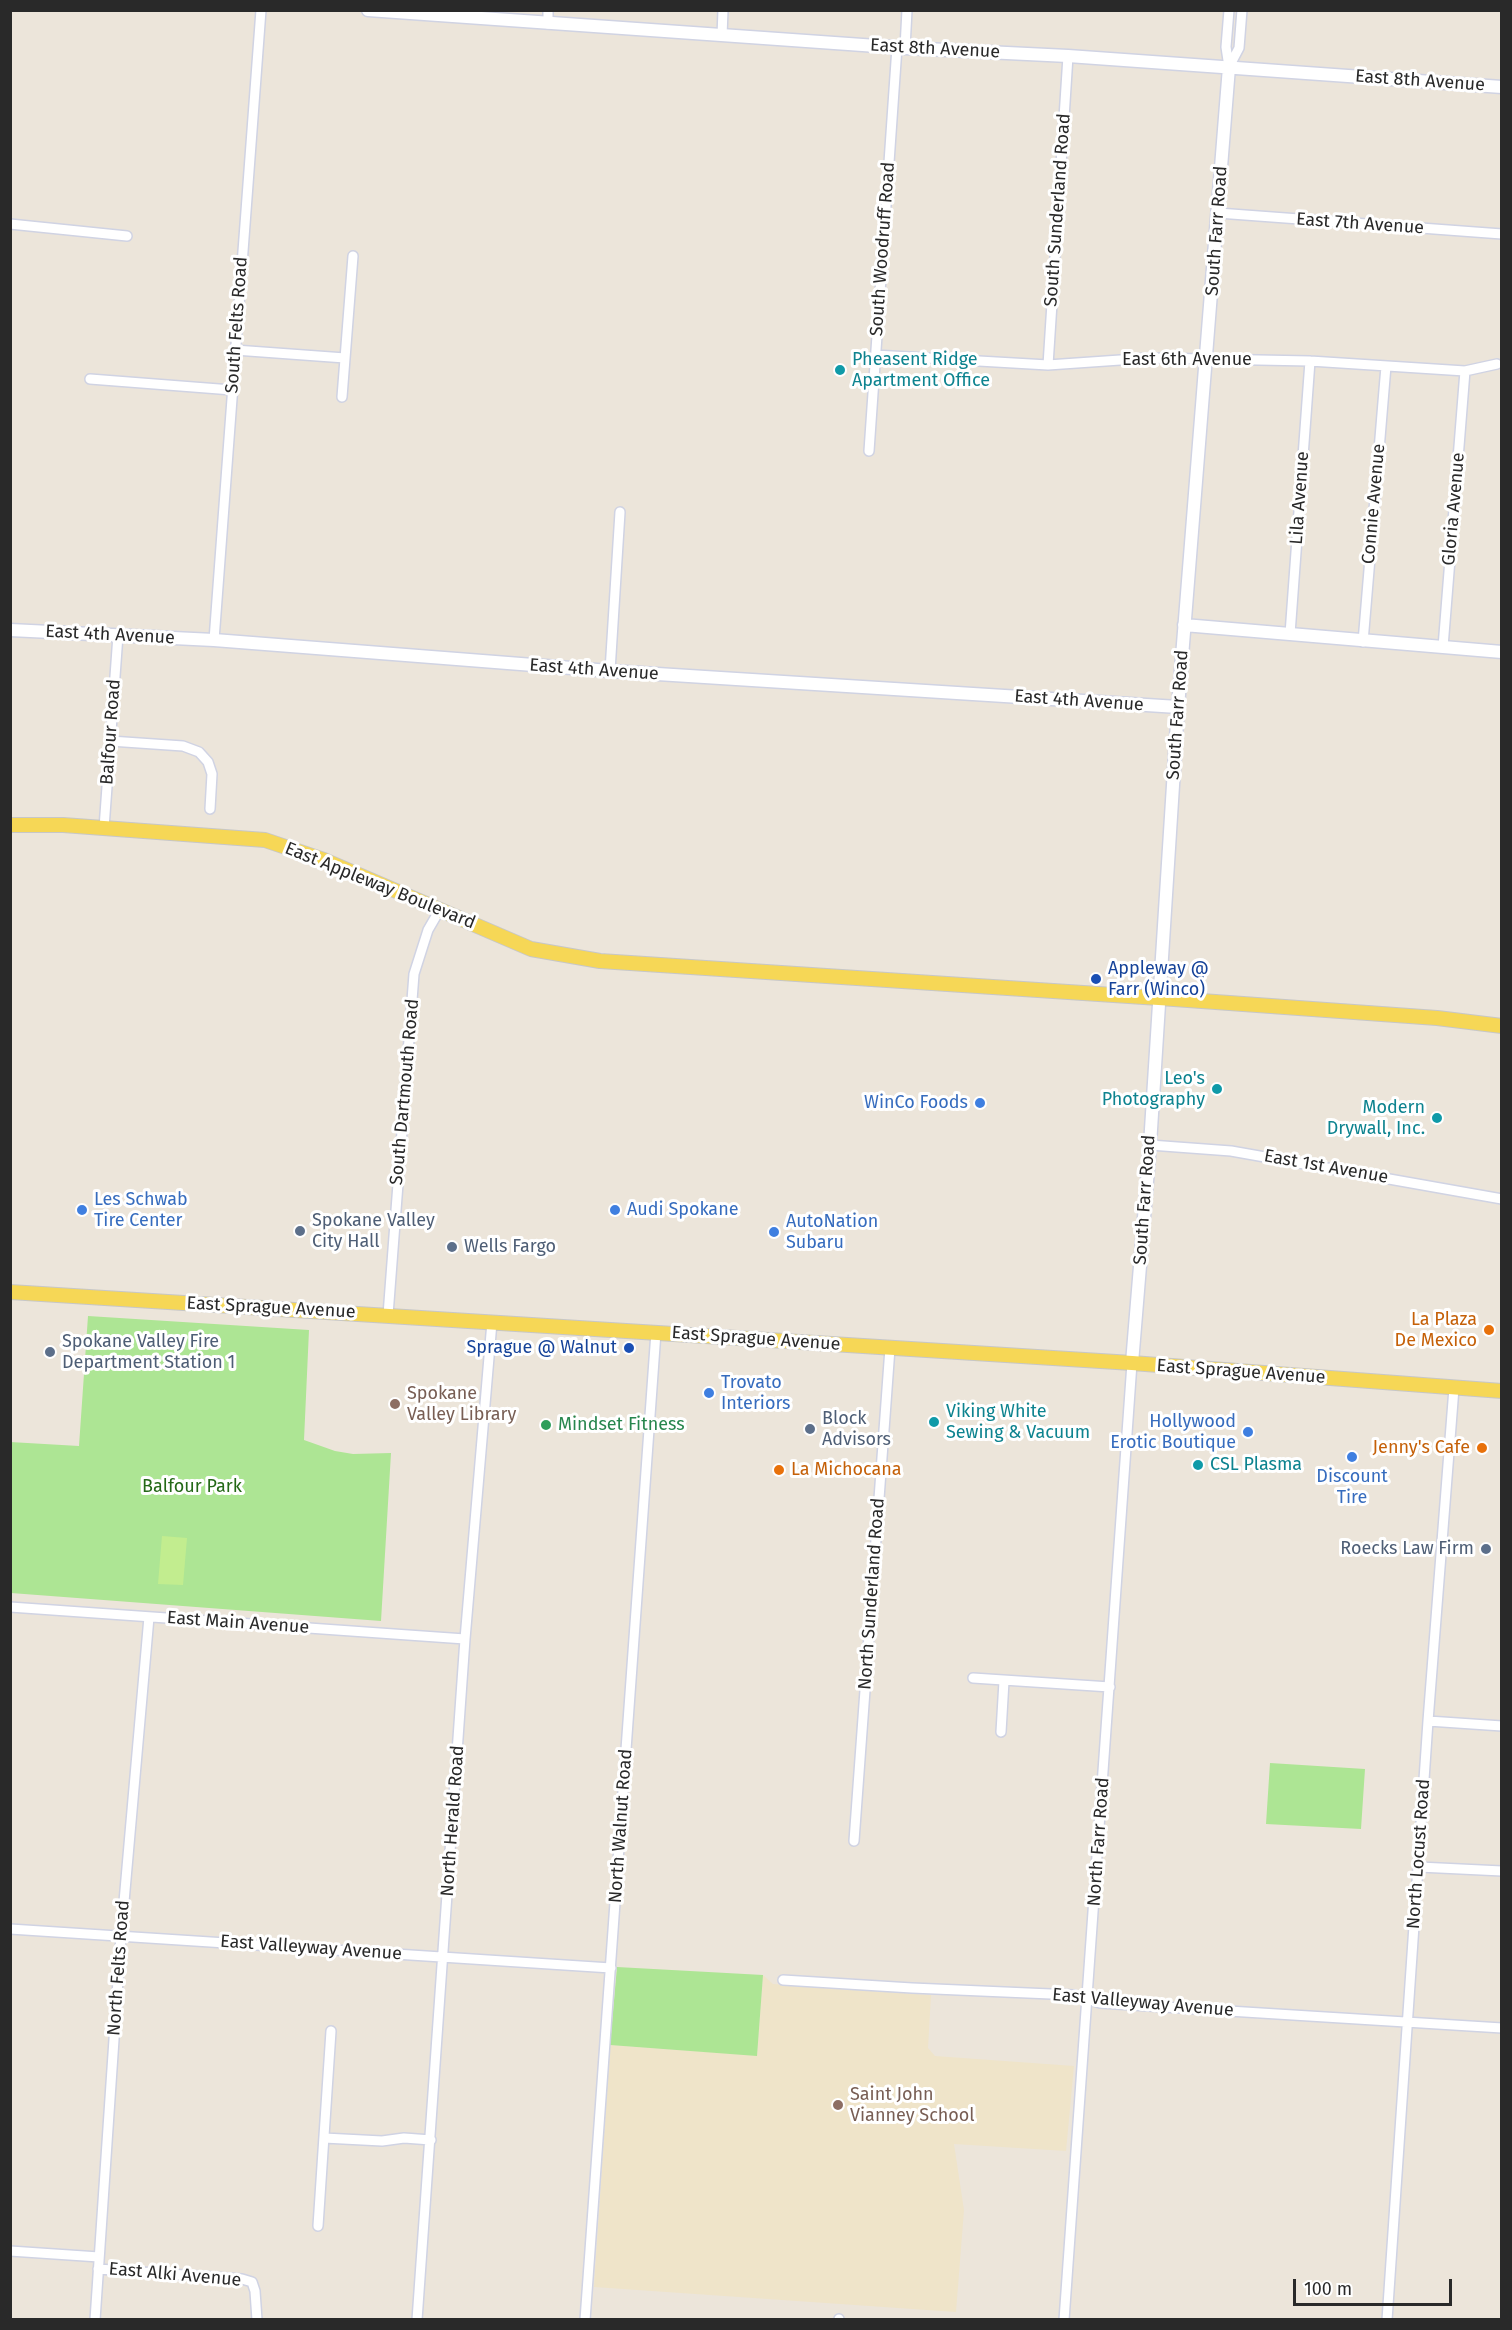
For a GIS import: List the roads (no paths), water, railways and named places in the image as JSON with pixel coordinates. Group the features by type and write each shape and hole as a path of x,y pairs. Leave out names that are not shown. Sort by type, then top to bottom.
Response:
{"main road":[{"name":"East Appleway Boulevard","path":"10,825 63,825 265,840 324,860 531,949 600,962 1437,1017 1502,1026"},
{"name":"East Sprague Avenue","path":"10,1292 656,1332 1502,1391"}],"street":[{"name":"South Felts Road","path":"214,640 261,10"},
{"name":"East 8th Avenue","path":"368,10 722,36 1068,56 1502,87"},
{"path":"548,10 548,24"},
{"path":"722,36 723,10"},
{"name":"South Woodruff Road","path":"869,451 901,47 907,10"},
{"name":"South Farr Road","path":"1132,1364 1150,1145 1184,625 1229,67 1226,47 1229,10"},
{"name":"South Farr Road","path":"1229,67 1239,48 1242,10"},
{"name":"South Sunderland Road","path":"1048,365 1068,56"},
{"name":"East 7th Avenue","path":"1218,213 1502,234"},
{"path":"10,225 127,236"},
{"path":"342,397 353,256"},
{"path":"236,350 345,358"},
{"name":"East 6th Avenue","path":"875,355 1048,365 1149,358 1310,361 1465,371 1497,364"},
{"name":"Lila Avenue","path":"1290,634 1310,361"},
{"name":"Connie Avenue","path":"1363,642 1386,366"},
{"name":"Gloria Avenue","path":"1443,647 1465,371"},
{"path":"90,379 232,390"},
{"path":"610,672 620,512"},
{"path":"1184,625 1502,652"},
{"name":"East 4th Avenue","path":"10,630 214,640 610,672 1178,707"},
{"name":"Balfour Road","path":"104,828 117,635"},
{"path":"110,741 183,746 199,752 208,762 212,774 210,809"},
{"name":"South Dartmouth Road","path":"388,1315 414,974 428,930 439,910"},
{"name":"East 1st Avenue","path":"1150,1145 1231,1151 1502,1199"},
{"name":"North Herald Road","path":"417,2319 465,1639 492,1322"},
{"name":"North Walnut Road","path":"585,2319 656,1332"},
{"name":"North Sunderland Road","path":"854,1840 890,1348"},
{"name":"North Farr Road","path":"1064,2319 1132,1364"},
{"name":"North Locust Road","path":"1387,2319 1428,1721 1454,1388"},
{"name":"East Main Avenue","path":"10,1607 465,1639"},
{"name":"North Felts Road","path":"95,2319 121,1936 149,1617"},
{"path":"973,1678 1110,1687"},
{"path":"1001,1732 1004,1680"},
{"path":"1428,1721 1502,1725"},
{"path":"1419,1867 1502,1871"},
{"name":"East Valleyway Avenue","path":"10,1929 611,1968"},
{"name":"East Valleyway Avenue","path":"783,1980 1074,1995 1112,2003 1502,2028"},
{"path":"318,2226 331,2031"},
{"path":"324,2138 382,2141 404,2138 431,2140"},
{"name":"East Alki Avenue","path":"10,2251 99,2257"},
{"name":"East Alki Avenue","path":"98,2269 242,2278 252,2282 257,2319"}],"place":[{"name":"Pheasent Ridge Apartment Office","path":"840,370"},
{"name":"Appleway @ Farr (Winco)","path":"1096,979"},
{"name":"Leo's Photography","path":"1217,1089"},
{"name":"WinCo Foods","path":"980,1103"},
{"name":"Modern Drywall, Inc.","path":"1437,1118"},
{"name":"Les Schwab Tire Center","path":"82,1210"},
{"name":"Audi Spokane","path":"615,1210"},
{"name":"Spokane Valley City Hall","path":"300,1231"},
{"name":"AutoNation Subaru","path":"774,1232"},
{"name":"Wells Fargo","path":"452,1247"},
{"name":"La Plaza De Mexico","path":"1489,1330"},
{"name":"Sprague @ Walnut","path":"629,1348"},
{"name":"Spokane Valley Fire Department Station 1","path":"50,1352"},
{"name":"Trovato Interiors","path":"709,1393"},
{"name":"Spokane Valley Library","path":"395,1404"},
{"name":"Viking White Sewing & Vacuum","path":"934,1422"},
{"name":"Mindset Fitness","path":"546,1425"},
{"name":"Block Advisors","path":"810,1429"},
{"name":"Hollywood Erotic Boutique","path":"1248,1432"},
{"name":"Jenny's Cafe","path":"1482,1448"},
{"name":"Discount Tire","path":"1352,1457"},
{"name":"CSL Plasma","path":"1198,1465"},
{"name":"La Michocana","path":"779,1470"},
{"name":"Roecks Law Firm","path":"1486,1549"},
{"name":"Saint John Vianney School","path":"838,2105"}],"park label":[{"name":"Balfour Park","path":"192,1487"}]}
